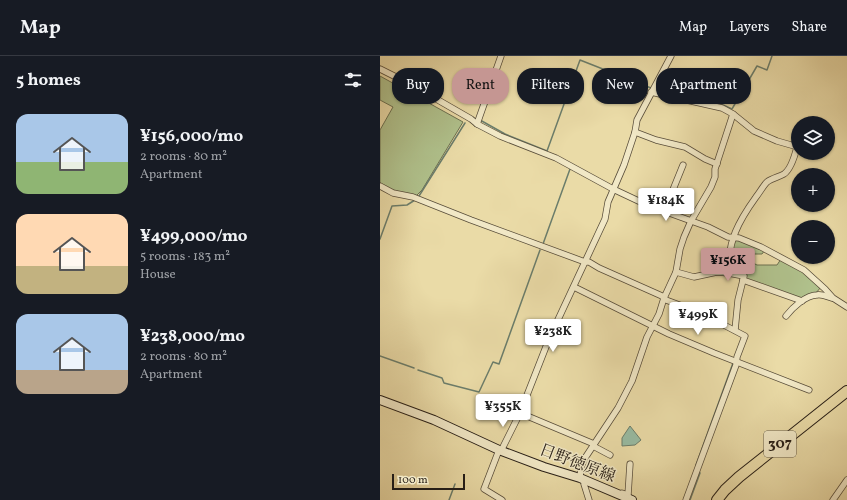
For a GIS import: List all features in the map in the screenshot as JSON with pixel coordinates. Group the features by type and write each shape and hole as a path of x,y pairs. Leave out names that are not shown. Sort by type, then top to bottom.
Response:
{"highway":[{"name":"307","path":"717,500 739,477 847,391"}],"main road":[{"name":"日野徳原線","path":"380,400 434,420 500,450 544,467 582,479 632,500"}],"street":[{"path":"477,124 501,56"},
{"path":"502,500 484,490 500,450 520,413 549,339 605,219 613,189 624,166 636,132 637,120 671,56"},
{"path":"380,69 412,85 500,136 556,158 613,189 728,237 739,238 761,247 804,270 826,289 833,298 847,307"},
{"path":"651,92 710,104 722,108 733,114 754,131 777,141 791,145"},
{"path":"589,500 582,479 581,467 618,408 632,382 647,337 659,314 664,298 676,272 680,249 691,221 711,187 733,114"},
{"path":"636,132 656,140 685,147 705,159 717,164"},
{"path":"728,273 728,257 733,238 741,219 768,180 787,171 793,160"},
{"path":"666,212 670,197 683,165"},
{"path":"380,186 393,193 413,197 464,218 585,262 589,262 666,300 701,313 745,336 686,500"},
{"path":"676,272 694,277 717,272 744,276 738,300 735,330"},
{"path":"743,280 802,301"},
{"path":"574,287 682,339 809,390"},
{"path":"786,316 802,301 808,298 817,295 833,298"},
{"path":"520,413 594,445 610,455"},
{"path":"615,493 616,491 628,495 630,464"},
{"path":"832,500 847,480"}],"shaded area":[{"path":"380,76 392,83 392,104 431,104 463,122 422,190 416,196 396,191 380,183 380,130 393,107 380,100"},
{"path":"734,239 765,250 762,254 754,254 753,263 757,265 777,265 781,259 803,272 822,286 815,294 802,299 730,272"},
{"path":"630,426 641,440 635,445 622,446 622,438"}],"waterway":[{"path":"751,76 757,66 767,70 772,56"},
{"path":"480,120 505,134 547,151 580,60 651,88"},
{"path":"721,104 732,109 735,104"},
{"path":"419,196 465,123"},
{"path":"543,244 570,169"},
{"path":"380,239 392,206 407,205 415,200"},
{"path":"418,370 442,378 444,383 479,392 493,362 499,364 540,250"},
{"path":"380,356 414,368"},
{"path":"697,467 696,465 733,363"},
{"path":"690,500 700,473 699,471"},
{"path":"449,500 455,484"}]}
